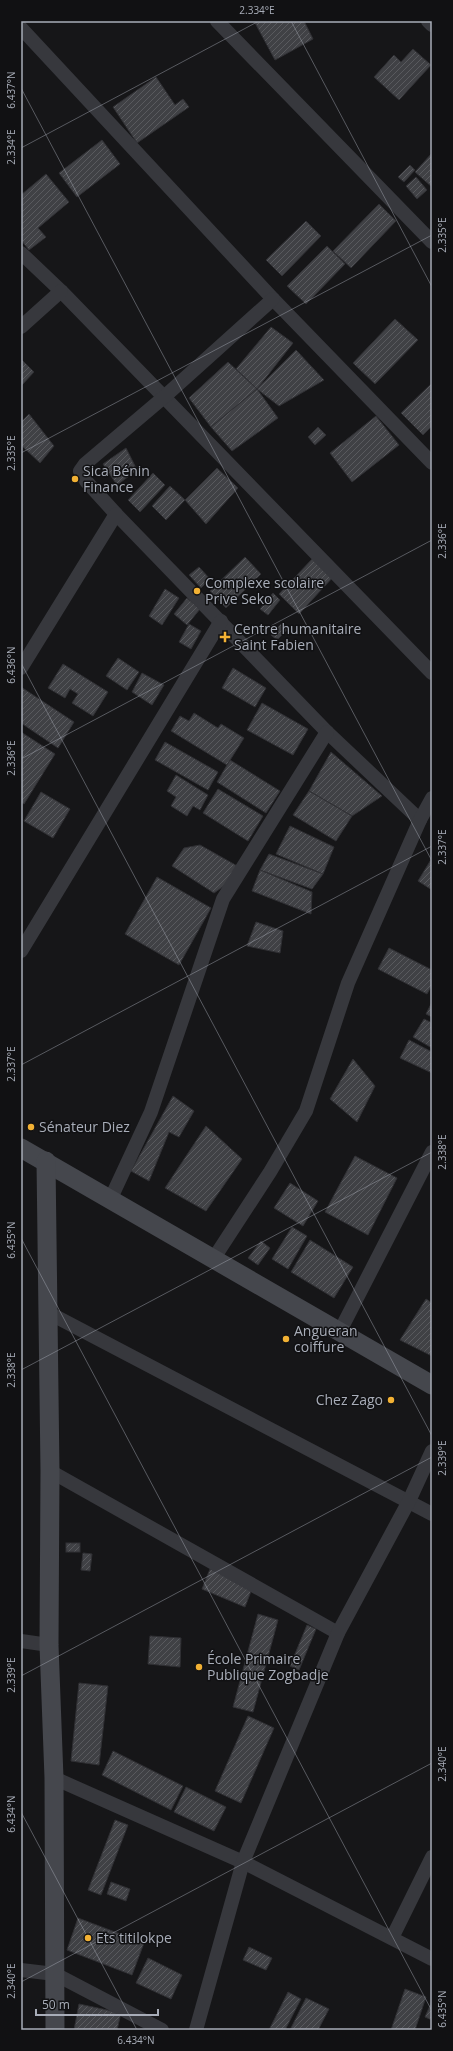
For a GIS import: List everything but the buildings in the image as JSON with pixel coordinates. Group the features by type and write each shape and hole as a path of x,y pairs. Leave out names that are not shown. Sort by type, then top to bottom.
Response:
{"street":[{"path":"217,21 432,242"},
{"path":"428,21 432,25"},
{"path":"21,28 273,299 432,463"},
{"path":"21,253 61,291 432,673"},
{"path":"21,327 61,291"},
{"path":"273,299 164,397 85,464 80,471 116,514 327,732 420,820"},
{"path":"21,668 116,514"},
{"path":"21,950 221,621"},
{"path":"111,1198 152,1112 223,899 327,732"},
{"path":"214,1258 270,1172 306,1111 348,983 420,820 432,798"},
{"path":"21,1148 111,1198 432,1385"},
{"path":"340,1331 432,1152"},
{"path":"46,1161 50,1471 49,1645 54,1778 56,1974 55,2030"},
{"path":"47,1312 432,1514"},
{"path":"196,2030 243,1862 338,1633 409,1501 432,1451"},
{"path":"50,1471 338,1633"},
{"path":"21,1641 49,1645"},
{"path":"54,1778 243,1862 432,1959"},
{"path":"392,1938 432,1857"},
{"path":"21,1970 56,1974 162,2030"}],"place":[{"name":"Sica Bénin Finance","path":"75,479"},
{"name":"Complexe scolaire Prive Seko","path":"197,591"},
{"name":"Centre humanitaire Saint Fabien","path":"225,637"},
{"name":"Sénateur Diez","path":"31,1127"},
{"name":"Angueran coiffure","path":"286,1339"},
{"name":"Chez Zago","path":"391,1400"},
{"name":"École Primaire Publique Zogbadje","path":"199,1667"},
{"name":"Ets titilokpe","path":"88,1938"}]}
